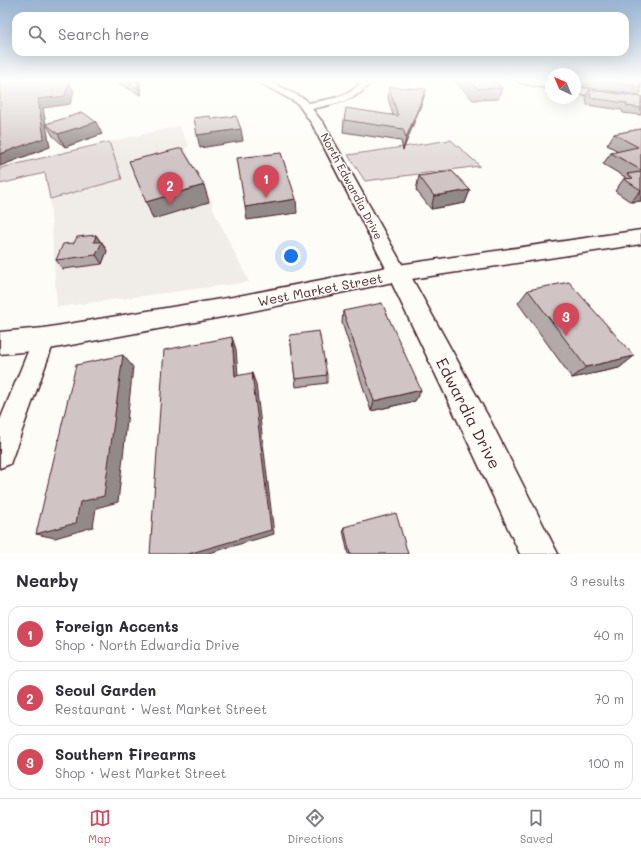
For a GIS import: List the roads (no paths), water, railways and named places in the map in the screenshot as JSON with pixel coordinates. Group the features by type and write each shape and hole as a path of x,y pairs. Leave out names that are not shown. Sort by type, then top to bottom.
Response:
{"main road":[{"name":"West Market Street","path":"0,343 44,339 233,306 398,273 641,237"},
{"name":"Edwardia Drive","path":"398,273 478,429 539,554"}],"street":[{"name":"North Edwardia Drive","path":"305,106 326,137 398,273"},
{"path":"0,454 44,339"}],"place":[{"name":"Foreign Accents","path":"266,198"},
{"name":"Seoul Garden","path":"170,205"},
{"name":"Southern Firearms","path":"566,336"}]}
